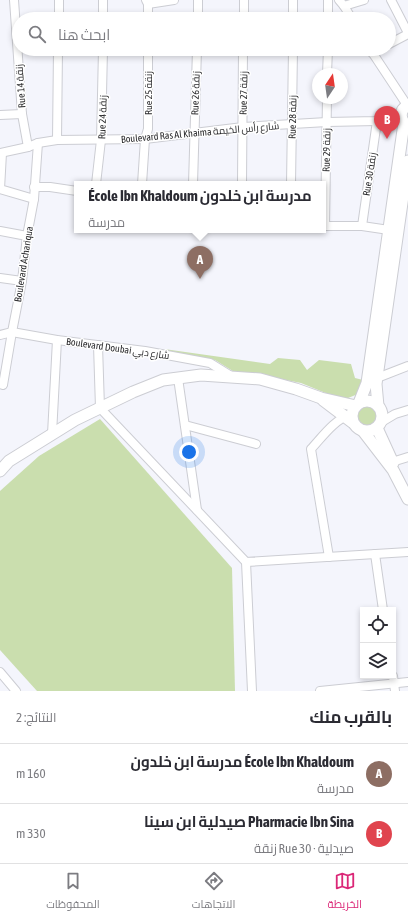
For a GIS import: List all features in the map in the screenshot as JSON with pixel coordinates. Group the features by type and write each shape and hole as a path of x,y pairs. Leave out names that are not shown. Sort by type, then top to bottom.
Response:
{"main road":[{"path":"391,465 363,431 357,428 353,412 368,383 404,122 402,111 408,105"},
{"path":"363,431 370,431 379,418 376,384 408,161"},
{"path":"0,471 9,461 75,420 133,392 163,380 201,375 260,379 296,389 353,412"},
{"path":"321,398 353,412"},
{"path":"353,412 364,401 374,403 391,465 408,499"}],"street":[{"name":"Rue 14 زنقة","path":"14,0 15,12"},
{"path":"59,0 59,12"},
{"path":"103,0 103,12"},
{"path":"148,12 147,1 174,0"},
{"path":"198,0 198,12"},
{"path":"244,0 244,12"},
{"path":"293,0 293,12"},
{"path":"328,0 328,12"},
{"path":"347,12 341,3 364,0"},
{"path":"391,0 407,30 396,39"},
{"name":"Rue 14 زنقة","path":"18,56 22,114 28,147"},
{"path":"57,140 58,56"},
{"name":"Rue 24 زنقة","path":"96,181 101,140 103,56"},
{"name":"Rue 25 زنقة","path":"142,181 145,139 148,129 148,56"},
{"name":"Rue 26 زنقة","path":"193,181 196,56"},
{"name":"Rue 27 زنقة","path":"242,181 243,56"},
{"name":"Rue 28 زنقة","path":"290,181 292,56"},
{"path":"327,68 328,56"},
{"path":"374,56 408,105"},
{"name":"Rue 29 زنقة","path":"325,181 327,104"},
{"path":"0,115 22,114"},
{"name":"Rue 30 زنقة","path":"362,226 377,121"},
{"name":"Boulevard Ras Al Khaima شارع رأس الخيمة","path":"1,153 28,147 38,142 57,140 145,139 242,127 327,122 404,122"},
{"name":"Boulevard Achariqua","path":"2,384 22,281 27,236 34,199 38,142"},
{"path":"1,153 0,189 34,199"},
{"path":"34,187 50,186 74,190"},
{"path":"326,226 362,226 389,230"},
{"path":"0,231 27,236"},
{"path":"0,278 22,281"},
{"name":"Boulevard Doubai شارع دبي","path":"0,335 12,332 57,340 145,351 210,363 233,377"},
{"path":"52,434 57,340"},
{"path":"98,345 100,408 246,562 252,691"},
{"path":"377,378 408,366"},
{"path":"178,378 197,510"},
{"path":"379,418 408,410"},
{"path":"329,557 311,449 333,424 353,412"},
{"path":"185,425 256,444"},
{"path":"391,465 408,456"},
{"path":"246,562 408,552"},
{"path":"375,554 383,607"},
{"path":"0,672 16,691"},
{"path":"320,691 408,682"}],"green space":[{"path":"164,349 270,364 278,358 300,360 307,370 319,360 351,364 355,378 363,380 358,394 343,400 301,383 256,374 236,373 215,360 172,352"},
{"path":"366,406 374,409 377,417 374,425 366,428 358,425 355,417 358,409"},
{"path":"100,419 232,568 235,691 37,691 0,650 0,491 39,456"}],"place":[{"name":"Pharmacie Ibn Sina صيدلية ابن سينا","path":"387,139"},
{"name":"École Ibn Khaldoum مدرسة ابن خلدون","path":"200,279"}]}
